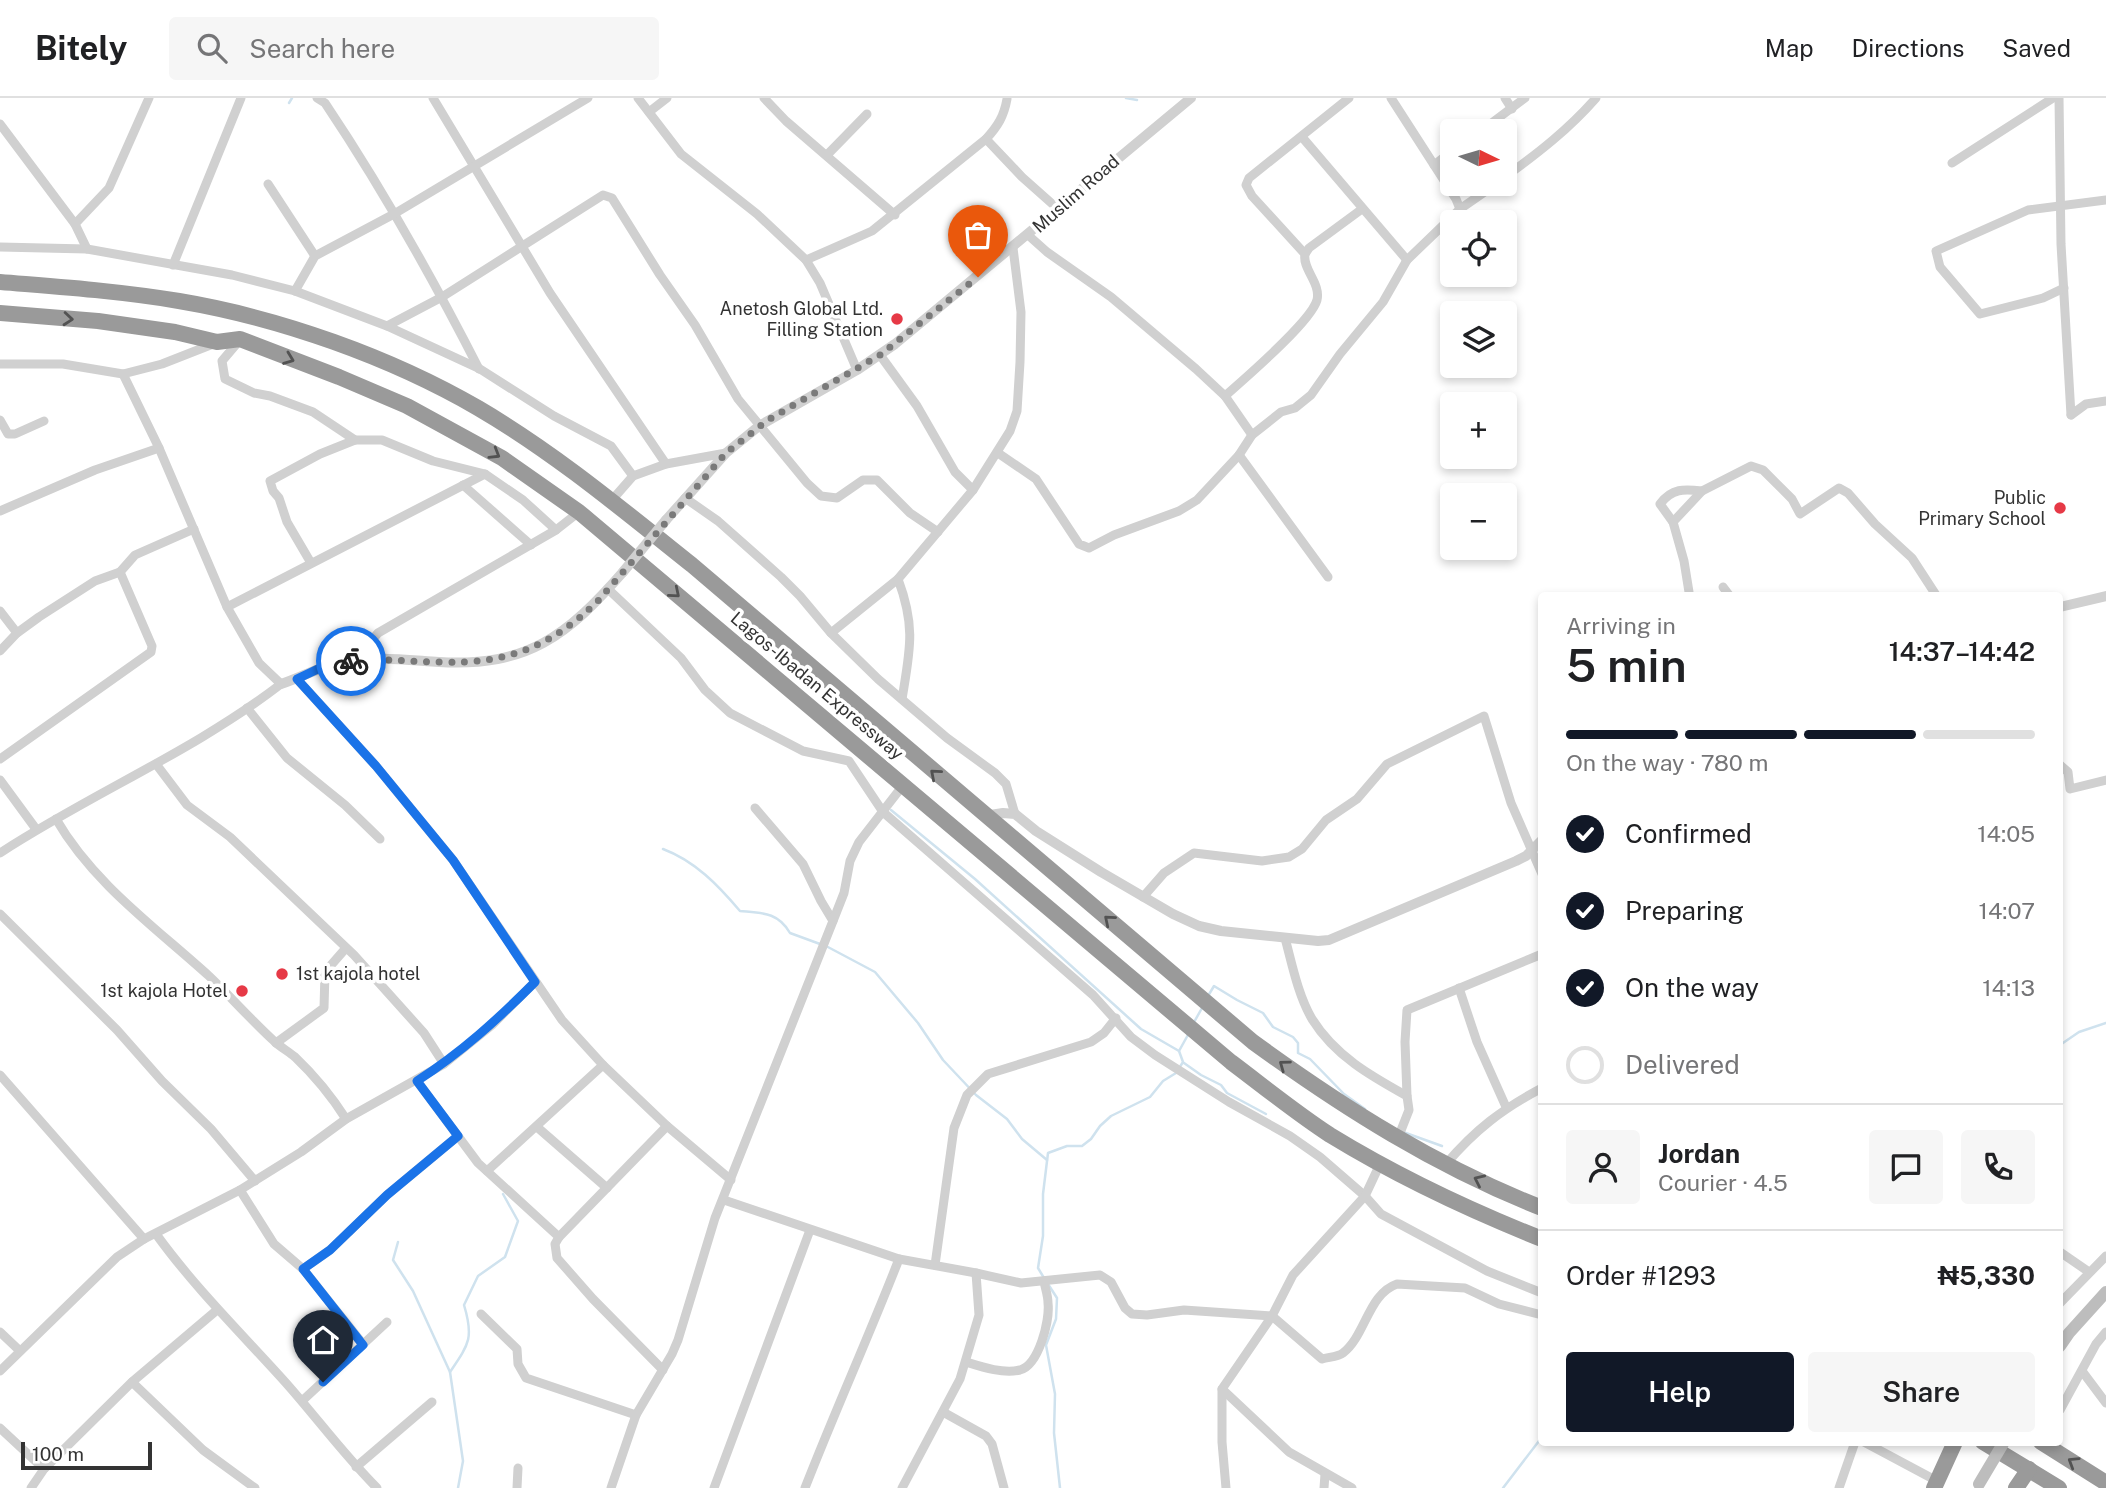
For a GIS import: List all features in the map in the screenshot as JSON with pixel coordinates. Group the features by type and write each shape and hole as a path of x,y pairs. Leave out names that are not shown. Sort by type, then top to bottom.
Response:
{"highway":[{"name":"Lagos-Ibadan Expressway","path":"0,282 180,301 246,316 341,345 477,407 612,500 692,565 1253,1042 1319,1089 1398,1138 1446,1164 1538,1206"},
{"name":"Lagos-Ibadan Expressway","path":"0,313 111,323 174,332 216,342 240,339 407,406 502,458 579,512 1231,1062 1328,1133 1380,1164 1442,1196 1538,1237"},
{"path":"1936,1484 1953,1446"},
{"path":"1990,1446 2059,1488"},
{"path":"2047,1446 2106,1483"},
{"path":"2016,1488 2029,1469"}],"main road":[{"path":"2063,1341 2106,1292"},
{"path":"1978,1486 2002,1446"}],"street":[{"path":"75,224 109,188 149,98"},
{"path":"173,265 241,98"},
{"path":"317,98 324,103 362,158 480,369"},
{"path":"433,98 550,293 666,464"},
{"path":"295,291 315,256 394,214 588,98"},
{"path":"638,98 681,154 757,214 806,260 820,284 857,370"},
{"path":"649,112 667,98"},
{"path":"764,98 786,121 895,215"},
{"name":"Muslim Road","path":"281,684 330,665 367,659 442,662 490,660 532,649 558,635 575,623 608,589 726,453 759,426 857,370 936,313 1191,98"},
{"path":"1305,254 1252,197 1246,185 1249,178 1349,98"},
{"path":"1391,98 1460,209"},
{"path":"1505,98 1512,109"},
{"path":"1498,119 1525,98"},
{"path":"1517,168 1578,119 1596,98"},
{"path":"1952,163 2056,98 2070,414 2086,404 2106,401"},
{"path":"806,260 872,231 895,215 997,128 1005,113 1007,99"},
{"path":"827,155 867,114"},
{"path":"0,124 75,224 87,249"},
{"path":"1302,136 1407,260"},
{"path":"986,139 1022,177 1058,209"},
{"path":"1434,165 1440,160"},
{"path":"268,184 315,256"},
{"path":"387,326 442,297 603,195 612,198 695,325 738,399 783,456 821,496 837,498 863,480 877,480 910,513 938,532"},
{"path":"998,453 1036,479 1079,544 1089,548 1114,535 1179,511 1197,500 1239,455 1252,435 1280,412 1296,408 1311,395 1340,354 1383,302 1407,260 1460,209 1479,196"},
{"path":"2064,288 2043,298 1980,314 1940,267 1936,251 2028,210 2104,199"},
{"path":"1225,396 1284,341 1317,301 1317,288 1304,260 1309,248 1362,209"},
{"path":"1028,235 1047,252 1111,297 1225,396 1252,435"},
{"path":"0,247 87,249 232,275 295,291 387,326 480,369 554,416 611,446 634,476"},
{"path":"831,633 898,579 973,490 998,453 1013,421 1019,392 1021,312 1013,248"},
{"path":"240,339 222,362 225,379 254,393 313,412 355,440"},
{"path":"0,364 63,365 123,374 162,364 216,342"},
{"path":"880,355 917,406 955,472 973,490"},
{"path":"0,853 36,829 156,764 281,684 259,663 227,607 159,447 123,374"},
{"path":"0,420 8,434 15,434 44,421"},
{"path":"311,562 288,522 270,481 320,454 355,440 382,440 433,461 485,474 523,500 556,530"},
{"path":"0,511 95,470 159,447"},
{"path":"612,500 634,476 666,464 726,453"},
{"path":"1239,455 1328,577"},
{"path":"1673,522 1702,491 1751,466 1763,470 1792,499 1800,514 1839,488 1848,493 1875,524 1912,558 1934,592"},
{"path":"227,607 485,474"},
{"path":"463,485 531,545"},
{"path":"1689,592 1673,522 1660,504 1665,497 1680,489 1702,491"},
{"path":"685,498 719,521 781,577 831,633 902,699 947,738 995,773 1006,784 1015,814"},
{"path":"367,659 368,645 378,633 556,530 579,512"},
{"path":"0,651 17,633 95,581 120,572 135,555 194,529"},
{"path":"0,759 151,652 152,646 120,572"},
{"path":"898,579 908,606 910,627 910,651 902,699"},
{"path":"608,589 681,658 705,690 730,713 803,751 849,761 883,812 1093,995 1131,1037 1155,1055 1320,1157 1365,1196 1381,1214 1487,1271 1538,1291"},
{"path":"2063,606 2106,596"},
{"path":"0,611 17,633"},
{"path":"297,679 376,766 453,860 562,1020 603,1065 667,1126 731,1180"},
{"path":"247,708 287,758 345,804 380,839"},
{"path":"1143,897 1164,873 1194,853 1262,860 1289,857 1302,849 1326,820 1357,799 1387,764 1484,716 1511,803 1538,864"},
{"path":"156,764 187,805 230,837 346,947 424,1033 444,1064"},
{"path":"2063,768 2068,772 2070,789 2106,780"},
{"path":"0,780 36,829"},
{"path":"611,1488 636,1415 678,1340 715,1218 844,893 850,861 859,842 904,784"},
{"path":"755,808 803,864 833,921"},
{"path":"984,816 1015,814 1037,831 1143,897 1199,926 1285,938 1329,940 1516,861 1538,844"},
{"path":"56,819 68,839 103,880 293,1056 315,1078 346,1119"},
{"path":"0,914 117,1030 162,1081 211,1129 255,1181"},
{"path":"1285,938 1300,992 1312,1019 1340,1054 1371,1076 1407,1096"},
{"path":"276,1043 324,1008 325,972 346,947"},
{"path":"1398,1138 1409,1110 1405,1041 1407,1010 1538,956"},
{"path":"0,1371 117,1257 144,1239 240,1190 346,1119 444,1064 492,1025 535,982"},
{"path":"1459,988 1477,1042 1506,1107"},
{"path":"935,1265 954,1128 967,1095 988,1074 1091,1042 1104,1033 1116,1018"},
{"path":"487,1171 603,1065"},
{"path":"1,1077 144,1239"},
{"path":"417,1081 487,1171 559,1237"},
{"path":"1446,1164 1467,1139 1506,1107 1538,1090"},
{"path":"663,1370 557,1258 555,1244 667,1126"},
{"path":"537,1127 607,1188"},
{"path":"303,1269 330,1250 387,1195 458,1136"},
{"path":"1226,1488 1222,1442 1222,1389 1272,1316 1293,1275 1365,1196 1380,1164"},
{"path":"240,1190 274,1244 303,1269 363,1345"},
{"path":"724,1200 899,1259 1021,1283 1100,1275 1111,1282 1125,1308 1132,1314 1147,1315 1184,1310 1272,1316 1322,1359 1341,1355 1356,1339 1372,1308 1387,1288 1397,1284 1465,1288 1499,1304 1538,1314"},
{"path":"714,1488 810,1230"},
{"path":"156,1234 217,1310 302,1401 356,1467 377,1488"},
{"path":"2063,1254 2089,1272"},
{"path":"2063,1300 2106,1256"},
{"path":"805,1488 899,1259"},
{"path":"902,1488 960,1379 966,1362 979,1315 976,1273"},
{"path":"966,1362 990,1370 1020,1370 1031,1364 1044,1337 1049,1305 1044,1281"},
{"path":"32,1488 44,1469 132,1382 217,1310"},
{"path":"481,1314 517,1349 518,1364 526,1378 636,1415"},
{"path":"302,1401 387,1322"},
{"path":"0,1332 20,1351"},
{"path":"2063,1405 2096,1344 2106,1332"},
{"path":"2082,1371 2106,1403"},
{"path":"132,1382 203,1450 255,1488"},
{"path":"1222,1389 1289,1452 1352,1488"},
{"path":"356,1467 432,1402"},
{"path":"943,1412 986,1436 992,1444 1004,1488"},
{"path":"0,1428 44,1469"},
{"path":"1839,1488 1854,1446"},
{"path":"1871,1446 1936,1484"},
{"path":"517,1468 517,1488"},
{"path":"1324,1488 1325,1474"}],"waterway":[{"path":"289,103 292,98"},
{"path":"1126,98 1137,100"},
{"path":"891,810 975,879 1141,1029 1179,1051"},
{"path":"663,849 685,860 705,875 740,911 775,917 790,933 820,944"},
{"path":"826,946 875,972 918,1023 943,1060 976,1095 1007,1119 1022,1139 1047,1160"},
{"path":"1208,996 1214,986 1263,1013 1273,1027 1293,1037 1298,1043 1298,1053 1310,1059 1344,1094 1365,1109"},
{"path":"1193,1024 1202,1008"},
{"path":"2063,1043 2079,1032 2106,1023"},
{"path":"1044,1278 1038,1268 1043,1236 1043,1194 1048,1153 1067,1146 1082,1146 1111,1116 1150,1097 1163,1081 1176,1073 1183,1062 1179,1051 1189,1033"},
{"path":"1184,1063 1221,1085 1227,1093 1266,1114"},
{"path":"1403,1132 1442,1146"},
{"path":"450,1372 468,1340 469,1325 464,1305 478,1276 505,1257 518,1221 503,1194"},
{"path":"398,1242 393,1260 413,1291 450,1372 463,1461 458,1488"},
{"path":"1048,1284 1057,1298 1056,1319 1046,1345 1055,1394 1054,1433 1060,1488"},
{"path":"1503,1488 1538,1442"}],"way so far":[{"path":"351,661 490,660 532,649 558,635 597,602 726,453 768,420 880,355 978,277"}],"place":[{"name":"Anetosh Global Ltd. Filling Station","path":"897,319"},
{"name":"Public Primary School","path":"2060,508"},
{"name":"1st kajola hotel","path":"282,974"},
{"name":"1st kajola Hotel","path":"242,991"}],"route":[{"path":"323,1382 363,1345 303,1269 330,1250 387,1195 458,1136 417,1081 454,1057 492,1025 535,982 453,860 376,766 297,679 320,668 351,661"}]}
